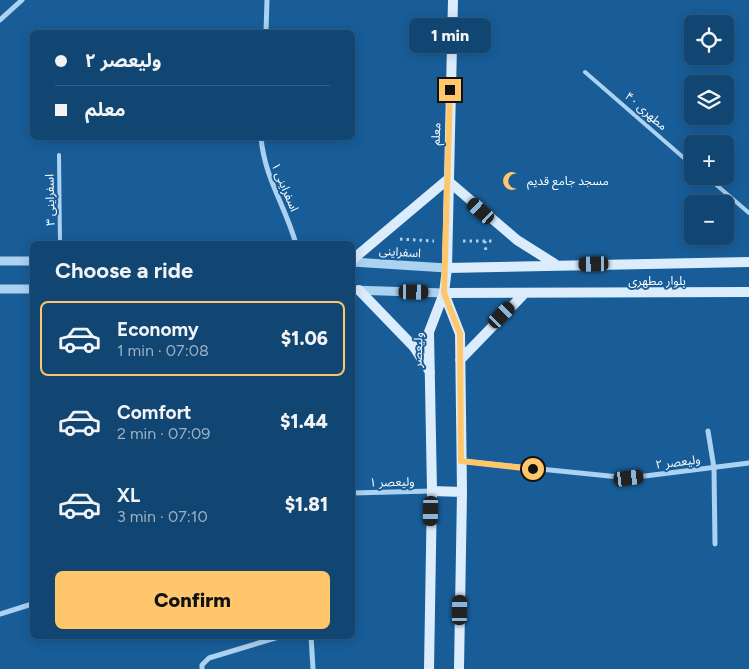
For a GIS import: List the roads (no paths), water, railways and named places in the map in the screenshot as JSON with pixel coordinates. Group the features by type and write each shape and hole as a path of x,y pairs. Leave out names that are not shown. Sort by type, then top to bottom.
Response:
{"main road":[{"name":"معلم","path":"444,293 453,0"},
{"path":"355,258 447,180 517,240 555,264"},
{"name":"بلوار مطهری","path":"446,268 555,264 749,262"},
{"path":"356,290 414,348 430,372"},
{"name":"بلوار مطهری","path":"444,293 749,292"},
{"path":"444,293 460,334 462,492 460,669"},
{"name":"ولیعصر","path":"429,669 432,491 429,332 444,293"},
{"path":"460,360 524,294"},
{"path":"432,491 462,492"}],"street":[{"path":"0,20 22,0"},
{"path":"266,30 268,0"},
{"name":"اسفراینی ۱","path":"260,140 263,160 274,193 291,225 295,241"},
{"path":"0,261 30,261"},
{"name":"اسفراینی","path":"355,261 446,268"},
{"path":"0,289 30,290"},
{"path":"356,290 444,293"},
{"path":"708,431 714,468 715,544"},
{"name":"ولیعصر ۲","path":"461,461 629,478 749,463"},
{"name":"ولیعصر ۱","path":"355,492 432,491"},
{"path":"0,614 30,605"},
{"path":"202,669 202,665 209,658 272,639"},
{"path":"311,639 313,669"}],"lane":[{"name":"مطهری ۴۰","path":"586,72 684,158"},
{"name":"اسفراینی ۳","path":"59,155 60,241"},
{"path":"716,185 749,213"}],"place":[{"name":"مسجد جامع قدیم","path":"512,181"}]}
